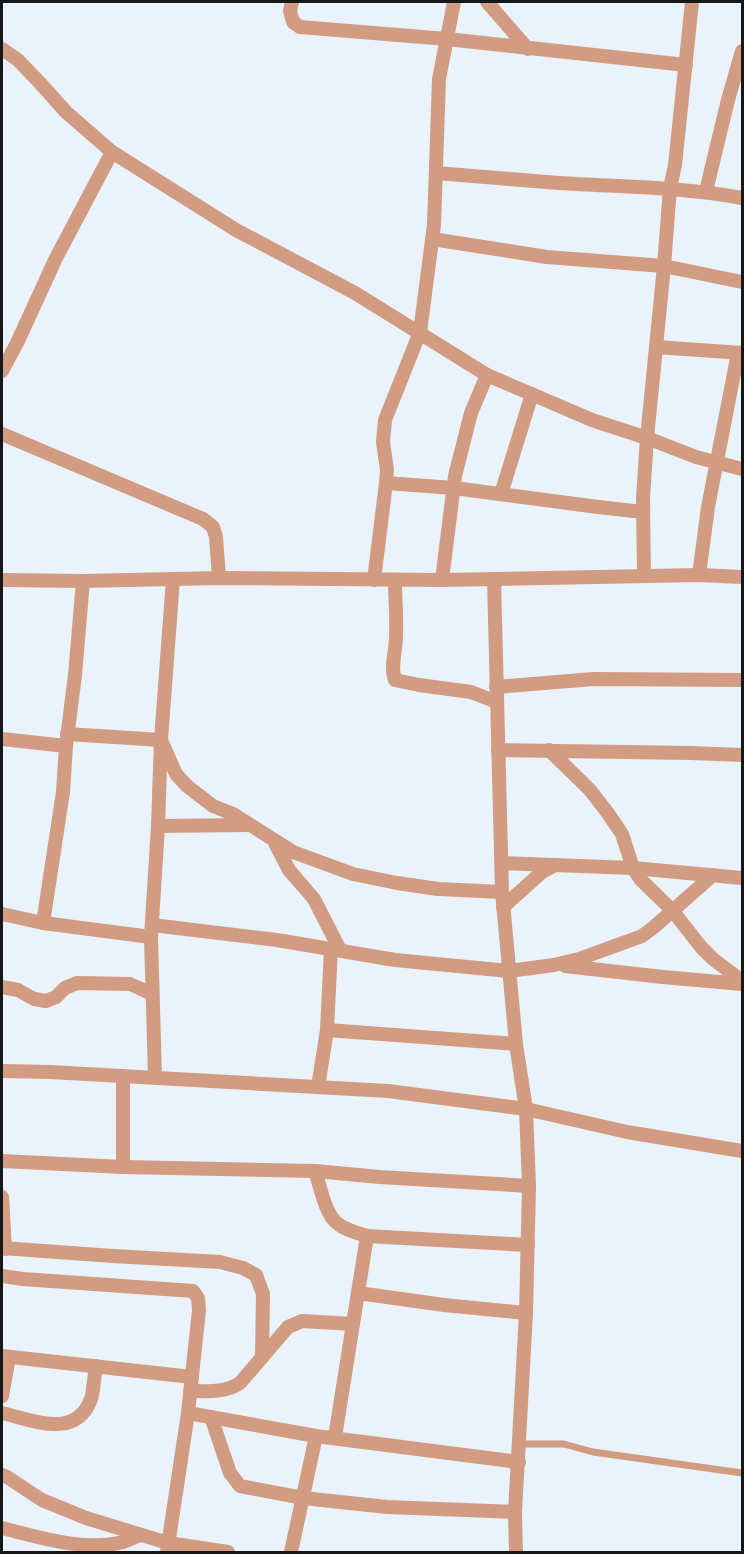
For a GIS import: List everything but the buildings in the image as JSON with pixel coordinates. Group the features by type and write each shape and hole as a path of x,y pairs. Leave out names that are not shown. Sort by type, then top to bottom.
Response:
{"street":[{"path":"292,2 290,11 293,22 300,27 447,39 686,65"},
{"path":"374,580 387,470 383,442 386,420 420,332 434,225 439,80 454,2"},
{"path":"487,2 528,49"},
{"path":"644,576 643,498 647,438 670,188 675,165 692,2"},
{"path":"2,49 18,60 66,112 112,152 236,230 355,294 488,375 592,420 696,457 742,469"},
{"path":"706,191 742,51"},
{"path":"2,371 56,258 112,152"},
{"path":"436,173 558,183 670,188 706,191 742,198"},
{"path":"432,239 547,257 664,267 742,282"},
{"path":"656,347 740,353 708,507 699,575"},
{"path":"442,580 455,476 471,413 488,375"},
{"path":"501,494 532,394"},
{"path":"2,434 202,519 213,527 216,537 219,578"},
{"path":"386,483 454,488 643,512"},
{"path":"2,573 9,580 83,581 219,578 442,580 699,575 742,577"},
{"path":"155,1077 152,931 161,740 173,579"},
{"path":"494,579 502,892 516,1044 526,1109 529,1186 526,1313 515,1512 516,1552"},
{"path":"395,580 396,637 393,669 395,680 471,692 497,702"},
{"path":"43,923 63,792 66,740 75,675 83,581"},
{"path":"496,687 594,679 742,680"},
{"path":"2,739 161,740"},
{"path":"161,740 176,774 187,786 213,806 233,814 293,852 353,874 397,884 438,889 502,892"},
{"path":"498,750 742,755"},
{"path":"549,750 590,790 607,812 621,834 633,868 641,880 672,910 701,947 742,982"},
{"path":"158,826 250,825"},
{"path":"274,842 289,870 314,899 336,949 318,1087"},
{"path":"502,863 633,868 742,878"},
{"path":"503,908 542,872 555,865"},
{"path":"2,914 43,923 277,940 395,960 508,971 579,959 642,936 713,875"},
{"path":"554,965 663,977 742,982"},
{"path":"2,987 18,990 34,999 46,1001 77,983 129,984 152,994"},
{"path":"327,1030 516,1044"},
{"path":"2,1071 155,1077 388,1091 526,1109 627,1132 742,1151"},
{"path":"123,1076 123,1167"},
{"path":"2,1161 123,1167 315,1171 529,1186"},
{"path":"315,1171 327,1209 335,1222 349,1230 367,1236 528,1245"},
{"path":"2,1197 3,1248 220,1262 243,1268 256,1275 263,1294 262,1356"},
{"path":"335,1437 367,1236"},
{"path":"2,1276 193,1291 198,1298 199,1310 188,1413 168,1548"},
{"path":"358,1293 526,1313"},
{"path":"190,1391 220,1391 240,1383 288,1327 302,1321 353,1324"},
{"path":"2,1396 5,1356 192,1377"},
{"path":"2,1413 63,1425 76,1420 86,1408 91,1397 96,1366"},
{"path":"188,1413 316,1436 519,1462"},
{"path":"212,1417 230,1473 240,1486 303,1498 387,1507 515,1512"},
{"path":"291,1552 316,1436"},
{"path":"2,1475 42,1500 86,1518 140,1535 168,1548 228,1552"},
{"path":"2,1528 72,1543 99,1545 123,1542 140,1535"}],"lane":[{"path":"519,1444 564,1444 593,1452 742,1473"}]}
